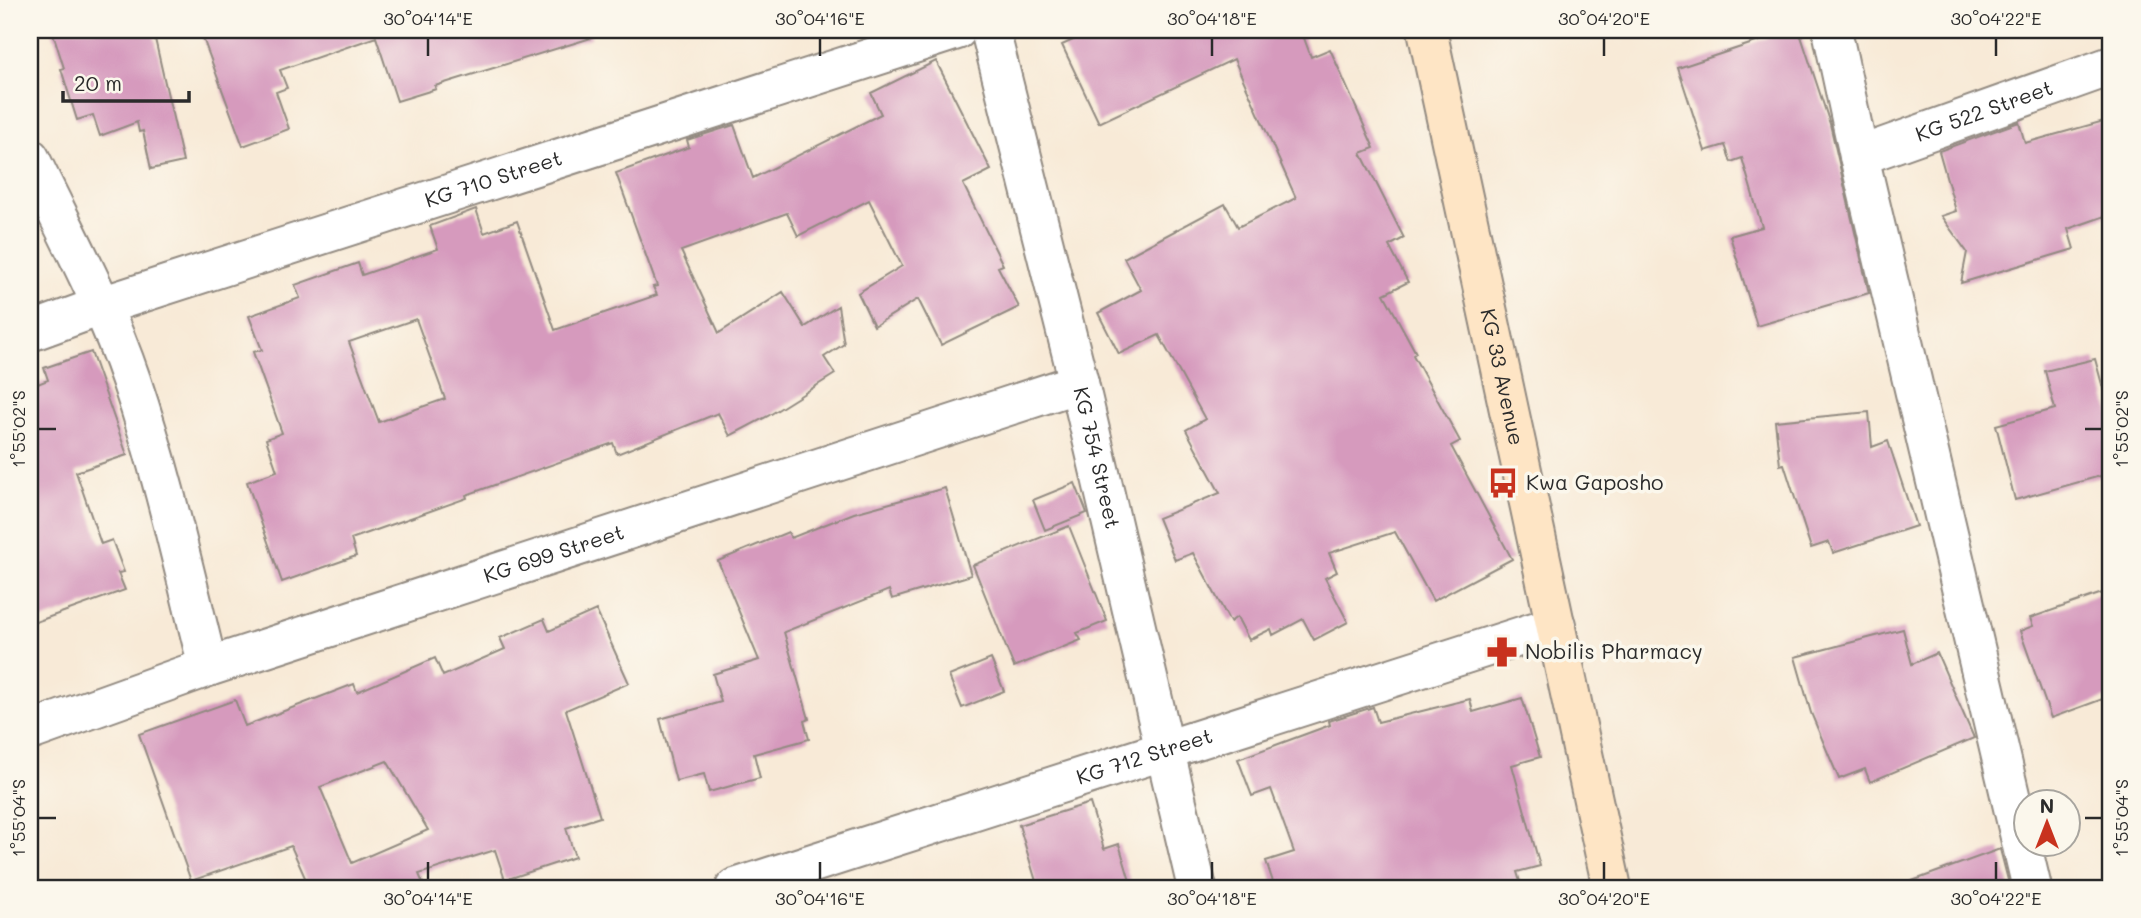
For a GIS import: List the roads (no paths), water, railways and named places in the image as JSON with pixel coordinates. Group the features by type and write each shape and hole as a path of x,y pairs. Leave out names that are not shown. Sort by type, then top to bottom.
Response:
{"main road":[{"name":"KG 33 Avenue","path":"1427,30 1612,888"}],"street":[{"name":"KG 710 Street","path":"30,332 101,306 957,30"},
{"name":"KG 754 Street","path":"989,30 1079,383 1197,888"},
{"path":"1832,30 1859,156 2032,888"},
{"name":"KG 522 Street","path":"1859,156 2111,66"},
{"path":"30,158 101,306 131,379 160,476 208,667"},
{"name":"KG 699 Street","path":"30,731 208,667 1079,383"},
{"name":"KG 712 Street","path":"735,888 1556,625"}],"place":[{"name":"Kwa Gaposho","path":"1503,483"},
{"name":"Nobilis Pharmacy","path":"1502,652"}]}
